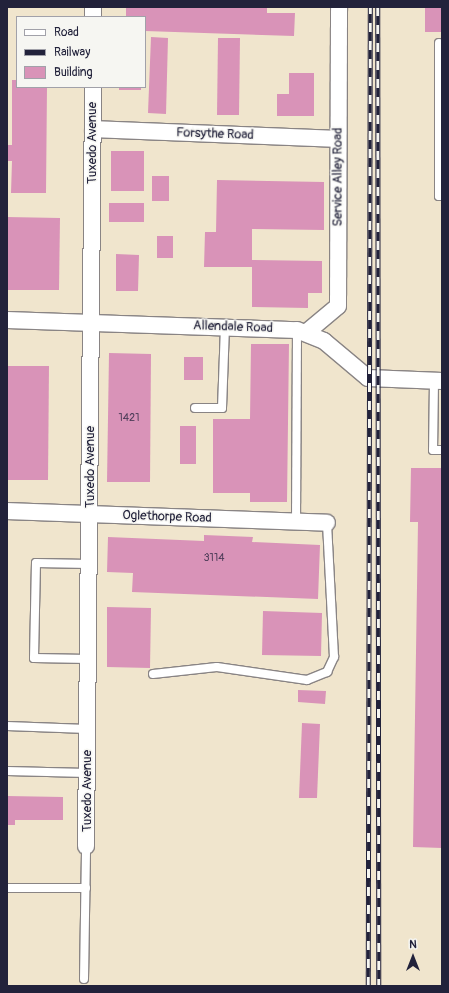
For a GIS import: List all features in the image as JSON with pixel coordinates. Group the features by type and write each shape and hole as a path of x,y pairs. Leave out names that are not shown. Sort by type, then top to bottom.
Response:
{"street":[{"name":"Service Alley Road","path":"302,331 338,306 339,7"},
{"name":"Tuxedo Avenue","path":"86,846 93,88"},
{"name":"Forsythe Road","path":"93,129 338,138"},
{"name":"Allendale Road","path":"7,320 225,326 302,331"},
{"path":"302,331 368,378 438,381"},
{"name":"Oglethorpe Road","path":"7,511 327,523"}],"lane":[{"path":"439,43 439,196 442,196"},
{"path":"195,408 222,408 225,326"},
{"path":"296,522 302,331"},
{"path":"438,381 433,450 442,450"},
{"path":"153,674 217,667 306,680 327,672 334,657 327,523"},
{"path":"88,659 34,658 36,563 89,564"},
{"path":"7,726 87,729"},
{"path":"7,771 87,773"},
{"path":"84,979 86,846"},
{"path":"7,888 86,888"}],"building":[{"path":"126,7 267,7 267,13 295,13 294,36 146,31 146,16 126,16"},
{"path":"425,7 442,7 442,32 425,32"},
{"path":"151,37 168,38 166,114 148,113"},
{"path":"218,38 240,38 239,115 217,115"},
{"path":"289,73 314,73 314,116 277,116 277,94 289,94"},
{"path":"12,80 16,80 16,88 47,88 46,193 11,193 12,161 7,161 7,145 12,145"},
{"path":"119,88 141,88 141,90 119,90"},
{"path":"111,151 144,151 144,191 111,191"},
{"path":"152,176 169,176 169,201 152,201"},
{"path":"217,180 324,182 324,230 252,229 252,260 322,261 322,293 308,293 308,308 252,307 252,267 204,267 205,232 216,232"},
{"path":"109,203 144,203 144,222 109,222"},
{"path":"7,217 60,218 59,290 7,290"},
{"path":"157,236 173,236 173,258 157,258"},
{"path":"116,254 139,255 138,291 116,291"},
{"path":"251,344 289,344 287,502 250,502 250,493 213,493 213,419 250,419"},
{"path":"109,353 151,354 150,482 107,482"},
{"path":"184,357 203,357 203,380 184,380"},
{"path":"7,366 49,366 48,480 7,480"},
{"path":"180,426 196,426 196,464 180,464"},
{"path":"411,468 442,468 442,848 413,847 418,522 410,522"},
{"path":"204,535 253,537 252,542 320,545 318,599 132,592 133,573 107,572 108,537 204,541"},
{"path":"107,607 151,608 150,668 107,667"},
{"path":"263,611 322,613 321,656 262,655"},
{"path":"298,690 326,691 325,704 298,702"},
{"path":"302,723 320,724 317,798 299,798"},
{"path":"7,796 63,797 63,820 15,820 15,825 7,825"}],"railway":[{"path":"368,986 370,7"},
{"path":"378,7 379,986"}]}
